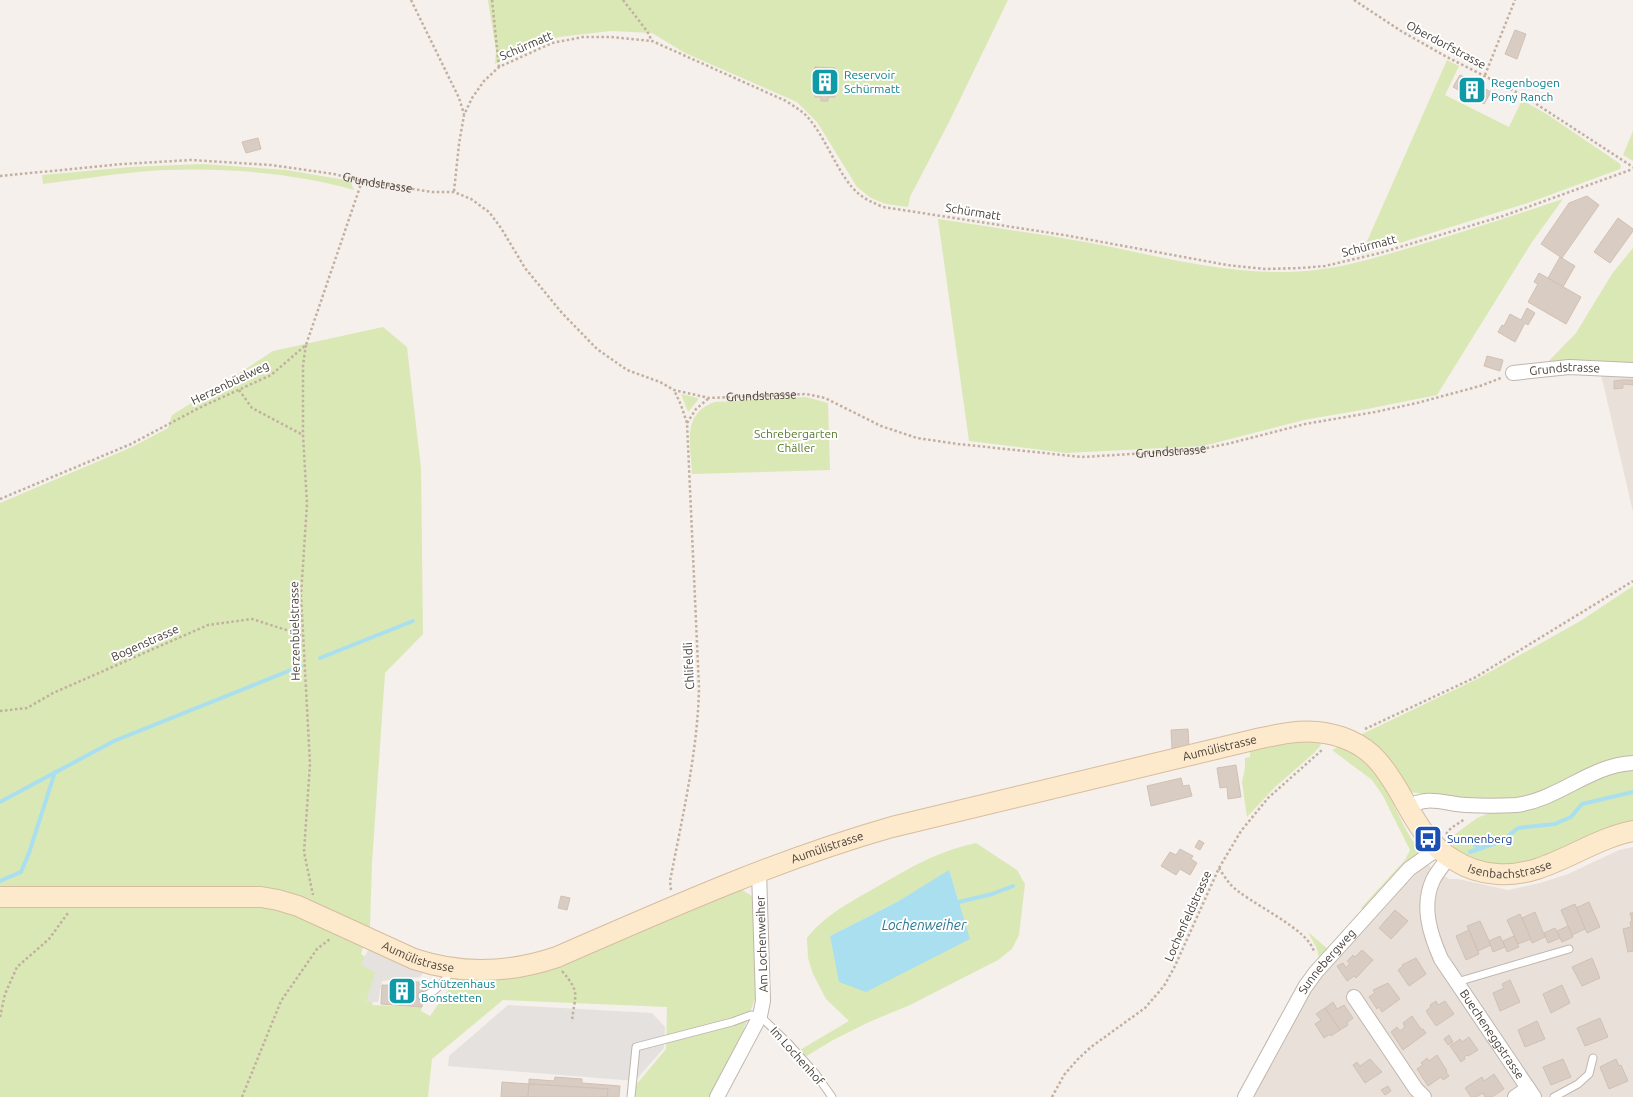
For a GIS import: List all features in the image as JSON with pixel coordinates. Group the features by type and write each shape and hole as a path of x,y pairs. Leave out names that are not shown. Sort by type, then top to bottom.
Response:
{"main road":[{"name":"Aumülistrasse","path":"0,897 261,898 286,903 319,916 414,959 454,968 486,971 503,970 530,966 552,959 759,871 842,841 892,827 1257,739 1299,732 1318,732 1342,738"},
{"path":"1342,738 1364,749 1378,761 1408,808"},
{"name":"Isenbachstrasse","path":"1408,808 1419,828 1467,868 1496,874 1514,874 1534,870 1633,831"}],"street":[{"name":"Grundstrasse","path":"1513,373 1569,366 1633,370"},
{"path":"1408,808 1413,803 1423,800 1466,805 1514,805 1536,801 1555,794 1595,772 1622,763 1633,762"},
{"name":"Sunnebergweg","path":"1245,1097 1305,987 1316,972 1409,869 1443,848"},
{"name":"Buecheneggstrasse","path":"1443,848 1428,893 1428,918 1432,939 1441,959 1531,1093 1515,1097"},
{"name":"Am Lochenweiher","path":"717,1097 760,1016 764,1001 759,871"},
{"path":"1354,997 1416,1089 1424,1097"}],"lane":[{"name":"Buecheneggstrasse","path":"1456,982 1568,949"},
{"path":"422,996 429,995 446,979 454,968"},
{"path":"631,1097 636,1048 751,1015 760,1016"},
{"name":"Im Lochenhof","path":"760,1016 815,1072 832,1097"},
{"path":"1554,1097 1578,1084 1589,1074 1593,1058"}],"path":[{"path":"411,0 447,73 464,115"},
{"path":"492,0 499,67"},
{"path":"623,0 647,31 652,41"},
{"name":"Oberdorfstrasse","path":"1354,0 1401,32 1524,96 1633,168"},
{"path":"1485,75 1515,0"},
{"name":"Schürmatt","path":"454,192 464,115 484,81 499,67 552,43 583,37 611,37 652,41 800,110 810,119 849,183 857,193 868,201 901,211 1064,236 1227,265 1266,269 1301,268 1353,260 1503,216 1633,168"},
{"name":"Grundstrasse","path":"0,176 123,164 191,160 271,165 334,174 362,181 432,192 454,192 471,199 489,212 525,268 562,313 597,349 627,370 660,382 674,390 708,398 806,394 825,398 881,426 917,438 1050,455 1082,457 1196,450 1305,424 1417,403 1480,386 1513,373"},
{"path":"306,345 362,181"},
{"name":"Herzenbüelweg","path":"0,499 131,444 199,408 271,375 306,345"},
{"name":"Herzenbüelstrasse","path":"306,345 303,365 303,435 307,504 302,595 302,635 310,764 304,852 310,887 319,916"},
{"path":"239,390 252,408 303,435"},
{"path":"674,390 682,405 687,423"},
{"name":"Grundstrasse","path":"687,423 696,409 708,398"},
{"name":"Chlifeldli","path":"675,906 670,881 682,819 699,705 687,423"},
{"name":"Lochenfeldstrasse","path":"1052,1097 1064,1075 1078,1059 1091,1047 1145,1008 1164,986 1175,966 1219,868 1241,830 1268,798 1322,750 1342,738 1356,734 1476,677 1633,581"},
{"name":"Bogenstrasse","path":"0,711 27,708 53,693 208,625 252,619 302,635"},
{"path":"1443,848 1451,828 1475,815 1487,805"},
{"path":"1219,868 1230,885 1300,933 1314,950 1316,972"},
{"path":"0,1017 5,994 17,967 49,939 69,911 71,897"},
{"path":"242,1097 280,1001 317,949 346,928"},
{"path":"552,959 573,984 576,992 572,1022"}],"shaded area":[{"path":"1600,372 1633,373 1633,512 1603,383"},
{"path":"1633,847 1633,1097 1248,1097 1313,980 1411,870 1427,864 1449,879 1458,879 1508,890 1568,874 1619,850"},
{"path":"369,948 424,972 420,977 382,981 378,1002 366,1002 375,973 361,964"},
{"path":"508,1005 652,1013 665,1027 664,1048 635,1081 448,1066 449,1056"}],"green space":[{"path":"488,0 1008,0 951,118 910,197 908,207 886,204 871,198 857,187 817,122 797,102 685,53 652,33 611,31 559,37 519,51 495,64 496,51"},
{"path":"1447,60 1459,66 1445,95 1509,127 1522,100 1548,115 1619,163 1620,169 1528,203 1361,255"},
{"path":"1633,131 1633,161 1623,155"},
{"path":"203,164 286,170 345,180 351,183 354,190 275,174 219,170 138,172 43,184 42,175 131,167"},
{"path":"1563,199 1532,242 1437,395 1304,420 1203,446 1066,453 969,441 938,219 1091,243 1203,265 1259,272 1288,272 1316,270 1368,260"},
{"path":"1633,248 1633,367 1545,365 1576,333 1612,274"},
{"path":"383,327 407,347 421,468 423,634 385,673 372,863 370,926 361,954 382,968 372,1005 422,1007 421,1011 430,1016 456,979 495,979 739,888 752,896 757,946 756,996 743,1031 711,1097 635,1097 635,1086 666,1049 667,1007 503,1000 432,1059 428,1097 0,1097 0,503 132,447 168,428 172,415 273,351"},
{"path":"681,394 698,398 688,412"},
{"name":"Schrebergarten Chäller","path":"806,397 828,403 830,470 692,474 690,431 697,414 704,407 715,402"},
{"path":"1633,586 1633,823 1542,859 1509,867 1477,862 1465,856 1453,846 1454,835 1477,818 1499,809 1498,799 1468,799 1409,792 1360,735 1479,678 1582,620"},
{"path":"1306,740 1319,741 1321,745 1274,788 1247,817 1242,782 1245,758 1250,757 1250,751"},
{"path":"1340,746 1363,761 1377,776 1410,836 1422,852 1408,865 1320,963 1317,949 1308,932 1330,951 1365,912 1361,908 1405,860 1410,850 1383,796 1372,780 1332,750"},
{"path":"976,843 1017,870 1025,884 1019,935 1012,949 998,960 910,1005 833,1040 805,1057 800,1050 849,1021 826,999 813,974 808,958 807,938 822,922 856,898 923,861","holes":["949,871 959,902 830,936 897,902"]}],"water":[{"name":"Lochenweiher","path":"949,870 970,939 866,992 839,982 830,936 897,902"}],"building":[{"path":"1515,30 1526,34 1517,59 1505,54"},
{"name":"Reservoir Schürmatt","path":"815,67 835,68 835,97 828,97 828,101 821,101 821,97 815,97"},
{"name":"Regenbogen Pony Ranch","path":"1460,75 1491,92 1484,104 1453,87"},
{"path":"258,138 261,149 246,153 242,142"},
{"path":"1587,196 1599,205 1562,258 1541,244 1569,203"},
{"path":"1618,218 1633,229 1633,231 1610,263 1594,252"},
{"path":"1560,257 1575,266 1563,287 1548,278"},
{"path":"1539,273 1581,297 1566,324 1528,302 1538,284 1534,282"},
{"path":"1527,308 1535,313 1528,325 1525,323 1515,342 1498,332 1502,325 1504,326 1510,314 1521,320"},
{"path":"1487,356 1503,360 1500,371 1484,366"},
{"path":"1633,380 1633,385 1623,384 1623,388 1614,389 1614,381"},
{"path":"1188,729 1189,747 1172,748 1171,730"},
{"path":"1236,765 1241,797 1228,799 1227,787 1220,788 1217,768"},
{"path":"1181,778 1183,786 1189,785 1192,796 1151,806 1147,786"},
{"path":"1199,840 1204,843 1200,850 1195,847"},
{"path":"1180,849 1193,856 1191,859 1197,863 1190,875 1180,869 1176,875 1161,866 1170,852 1176,855"},
{"path":"561,896 570,898 567,910 558,908"},
{"path":"1589,902 1600,927 1587,933 1576,908"},
{"path":"1575,904 1585,929 1572,935 1561,910"},
{"path":"1395,910 1408,921 1391,939 1379,928"},
{"path":"1535,912 1545,937 1532,943 1522,918"},
{"path":"1630,913 1633,913 1633,951 1628,952 1623,929 1631,927"},
{"path":"1520,914 1531,939 1518,944 1507,920"},
{"path":"1480,921 1491,945 1478,951 1467,926"},
{"path":"1568,926 1573,937 1562,942 1557,931"},
{"path":"1555,928 1560,938 1548,943 1544,933"},
{"path":"1469,930 1479,954 1466,960 1456,936"},
{"path":"1500,936 1505,947 1493,952 1489,941"},
{"path":"1514,936 1519,947 1507,952 1503,941"},
{"path":"1362,950 1373,960 1356,978 1354,976 1347,981 1337,966 1343,963 1346,968 1350,963 1347,961 1353,955 1355,957"},
{"path":"1416,958 1426,974 1409,986 1398,970 1402,965"},
{"path":"1592,958 1600,978 1582,986 1572,967"},
{"path":"1510,980 1520,1002 1500,1011 1493,993 1504,988 1502,984"},
{"name":"Schützenhaus Bonstetten","path":"411,982 423,982 422,1007 381,1004 382,985 411,986"},
{"path":"1388,983 1400,999 1382,1012 1379,1007 1377,1009 1369,997 1375,993 1373,990"},
{"path":"1562,985 1570,1003 1551,1013 1543,994"},
{"path":"1436,1001 1438,1005 1445,1001 1454,1014 1436,1026 1426,1011"},
{"path":"1333,1002 1337,1009 1344,1005 1353,1018 1347,1023 1348,1025 1340,1030 1325,1008"},
{"path":"1325,1008 1340,1030 1324,1038 1315,1024 1321,1020 1316,1014"},
{"path":"1412,1016 1426,1033 1403,1050 1391,1032 1397,1027 1400,1031 1405,1027 1403,1023"},
{"path":"1600,1018 1608,1037 1585,1046 1577,1028"},
{"path":"1537,1021 1545,1039 1525,1047 1518,1030"},
{"path":"1449,1035 1453,1042 1448,1045 1444,1039"},
{"path":"1469,1037 1478,1050 1464,1057 1465,1059 1461,1062 1450,1046 1460,1039 1462,1042"},
{"path":"1437,1055 1449,1076 1443,1080 1441,1077 1428,1086 1417,1069 1423,1065 1421,1063 1427,1058 1429,1061"},
{"path":"1370,1059 1382,1072 1365,1083 1353,1065 1357,1062 1360,1066"},
{"path":"1563,1059 1571,1077 1551,1085 1543,1067"},
{"path":"1616,1059 1619,1066 1621,1065 1628,1081 1609,1089 1600,1067"},
{"path":"1494,1074 1504,1089 1492,1097 1485,1097 1483,1093 1476,1097 1471,1097 1465,1088 1482,1077 1484,1081"},
{"path":"555,1077 582,1079 582,1083 620,1086 619,1097 607,1097 608,1089 529,1084 529,1079 554,1081"},
{"path":"502,1082 529,1084 528,1097 501,1097"},
{"path":"529,1084 608,1089 607,1097 528,1097"},
{"path":"1388,1086 1391,1091 1385,1095 1381,1090"}],"waterway":[{"path":"320,658 413,621"},
{"path":"0,802 114,741 301,666"},
{"path":"0,881 21,872 55,772"},
{"path":"1470,852 1502,841 1518,828 1555,824 1571,817 1582,804 1633,792"},
{"path":"1474,844 1480,849"},
{"path":"959,902 992,894 1013,886"}],"place":[{"name":"Reservoir Schürmatt","path":"825,82"},
{"name":"Regenbogen Pony Ranch","path":"1472,90"},
{"name":"Sunnenberg","path":"1428,839"},
{"name":"Schützenhaus Bonstetten","path":"402,991"}]}
